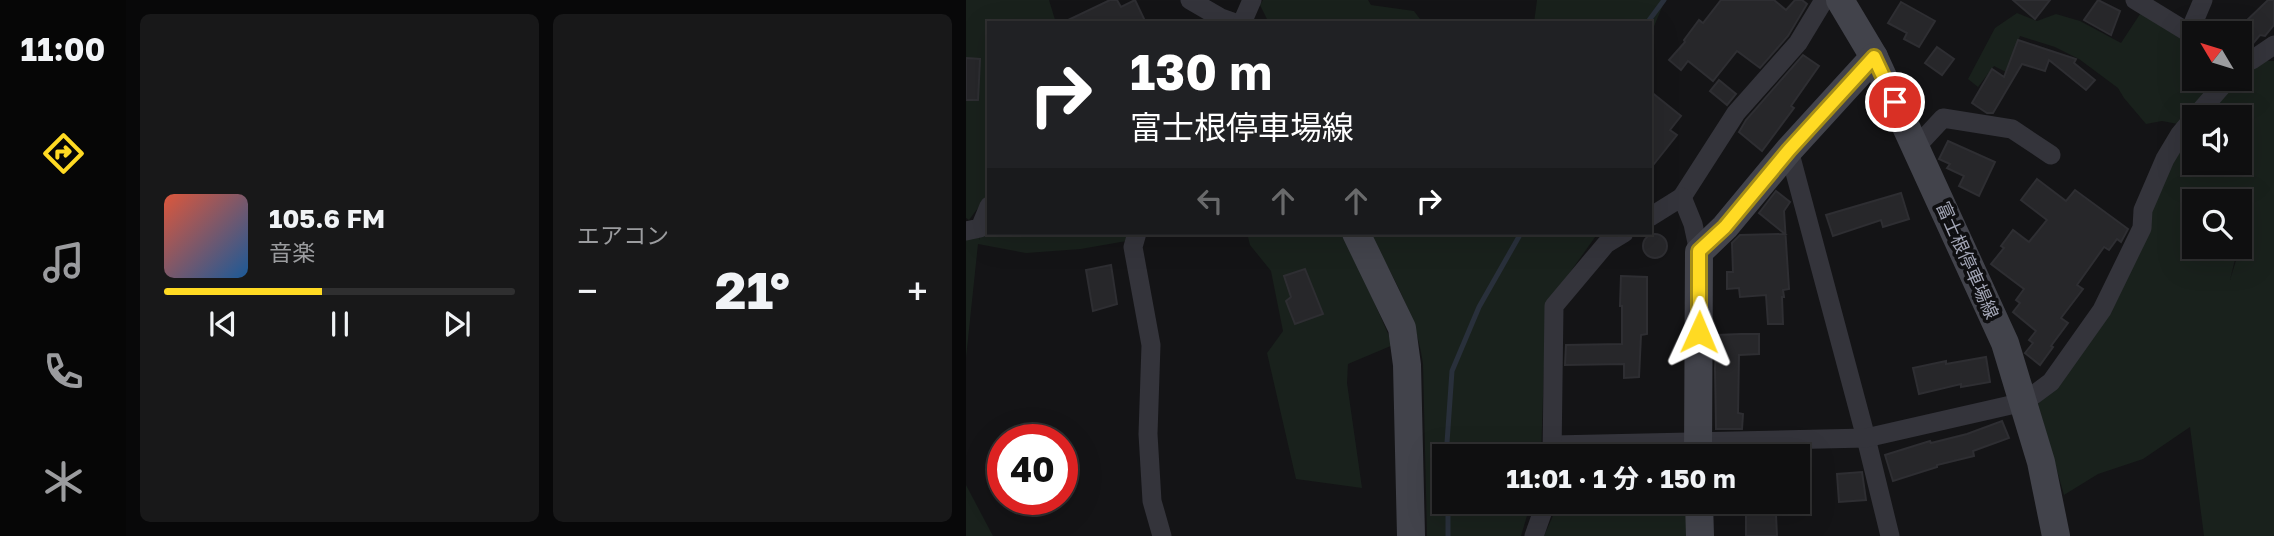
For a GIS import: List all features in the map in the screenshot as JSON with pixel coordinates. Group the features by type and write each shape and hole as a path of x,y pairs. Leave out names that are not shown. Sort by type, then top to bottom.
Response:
{"street":[{"path":"1190,0 1225,21"},
{"path":"1243,21 1252,0"},
{"path":"1652,216 1682,197 1736,113 1798,43 1824,0"},
{"name":"富士根停車場線","path":"1840,0 1874,57 2005,343 2041,462 2056,536"},
{"path":"2135,0 2182,29"},
{"path":"2196,21 2203,0"},
{"path":"2252,60 2274,45"},
{"path":"1699,251 1725,227 1789,150 1874,57"},
{"path":"2205,105 2217,91"},
{"path":"1916,147 1943,118 2012,129 2052,155"},
{"path":"1774,444 1866,438 2024,402 2051,382 2102,310 2142,228 2143,210 2165,159 2182,132"},
{"path":"1789,150 1890,536"},
{"path":"1682,197 1693,224 1699,251 1698,444"},
{"path":"966,231 980,228 987,211"},
{"path":"1136,235 1133,247 1151,345 1148,434 1152,501 1162,536"},
{"path":"1357,235 1402,328 1407,365 1411,536"},
{"path":"1553,444 1554,306 1605,244 1620,235"},
{"path":"1534,536 1542,514"},
{"path":"1699,514 1700,536"}],"shaded area":[{"path":"966,0 1049,0 1055,21 987,21 987,196 969,220 966,218"},
{"path":"1263,0 1368,0 1371,5 1414,11 1422,21 1268,21 1260,5"},
{"path":"1537,0 1665,0 1652,31 1652,21 1534,21"},
{"path":"2144,8 2182,32 2182,91 2252,91 2252,60 2274,61 2274,536 2204,536 2190,427 2143,459 2098,474 2064,495 2038,404 2100,324 2182,127 2182,175 2252,175 2252,105 2182,105 2182,125 2162,121 2146,124 2118,88 2079,59 2055,47 2020,36 2006,72 1994,66 1978,87 1968,79 1995,28 2017,13 2037,21 2056,14 2080,21 2121,43"},
{"path":"987,217 987,235 1138,235 1132,240 1081,249 1026,253 978,244 966,358 966,233 980,228 979,240"},
{"path":"1248,235 1345,235 1393,345 1348,364 1347,383 1362,488 1296,479 1267,353 1283,331 1271,271 1250,245"},
{"path":"1370,235 1597,235 1546,306 1541,444 1432,444 1432,514 1527,514 1521,536 1427,536 1423,364 1415,329 1402,296"},
{"path":"966,485 993,536 966,536"},
{"path":"1554,514 1688,514 1688,536 1544,536"}],"building":[{"path":"1110,0 1117,0 1121,7 1135,0 1145,21 1066,21"},
{"path":"1721,0 1774,0 1786,10 1795,0 1802,0 1807,4 1788,36 1760,68 1737,51 1713,81 1688,61 1681,70 1669,60 1699,20 1703,23"},
{"path":"2013,0 2050,0 2035,19"},
{"path":"2098,0 2120,11 2111,35 2084,20"},
{"path":"2268,0 2274,0 2274,25 2265,36 2260,35 2252,45 2252,21 2246,21"},
{"path":"1901,2 1935,21 1919,47 1904,39 1907,33 1888,23"},
{"path":"2018,40 2076,59 2074,63 2095,80 2086,90 2049,60 2045,71 2022,64 1993,113 1987,113 1972,103 1992,69 2004,77"},
{"path":"1937,47 1954,59 1942,75 1925,63"},
{"path":"1803,55 1819,66 1791,106 1794,108 1762,151 1739,132 1746,120"},
{"path":"966,58 980,59 978,100 966,100"},
{"path":"1719,80 1736,94 1727,105 1710,91"},
{"path":"1652,93 1681,116 1670,130 1677,135 1652,166"},
{"path":"1948,141 1995,162 1979,196 1959,186 1964,176 1947,168 1950,164 1939,159"},
{"path":"2037,179 2066,201 2075,190 2128,229 2121,242 2117,239 2109,250 2104,247 2077,285 2083,289 2061,318 2068,323 2040,365 2025,353 2033,343 2029,340 2036,331 2013,312 2020,303 2016,300 2024,289 1991,264 2004,248 2001,246 2013,230 2029,242 2047,220 2021,200"},
{"path":"1776,191 1790,202 1784,211 1789,289 1783,290 1783,324 1768,324 1766,295 1740,297 1739,288 1727,289 1727,272 1733,272 1732,243 1740,235 1785,234 1759,213"},
{"path":"1901,193 1909,219 1883,227 1881,220 1833,236 1826,215"},
{"path":"1650,235 1660,235 1666,241 1666,251 1660,257 1650,257 1644,251 1644,241"},
{"path":"1111,265 1117,304 1093,311 1086,270"},
{"path":"1305,269 1323,314 1295,324 1286,301 1291,297 1284,276"},
{"path":"1621,276 1647,277 1647,334 1641,335 1639,377 1624,378 1624,364 1565,365 1566,345 1622,344"},
{"path":"1759,334 1759,354 1739,355 1738,413 1743,414 1742,429 1716,429 1717,335"},
{"path":"1986,357 1990,382 1961,387 1961,384 1919,394 1913,368"},
{"path":"2002,421 2009,438 1973,451 1974,456 1937,465 1893,481 1885,455 1930,441 1931,443 1967,434"},
{"path":"1862,472 1866,500 1839,502 1837,474"},
{"path":"1746,515 1776,515 1777,536 1746,536"}],"waterway":[{"path":"1648,21 1664,0"},
{"path":"1447,444 1452,371 1479,307 1520,235"},
{"path":"1448,514 1448,536"}],"route":[{"path":"1699,332 1699,251 1725,227 1789,150 1874,57 1895,102"}]}
